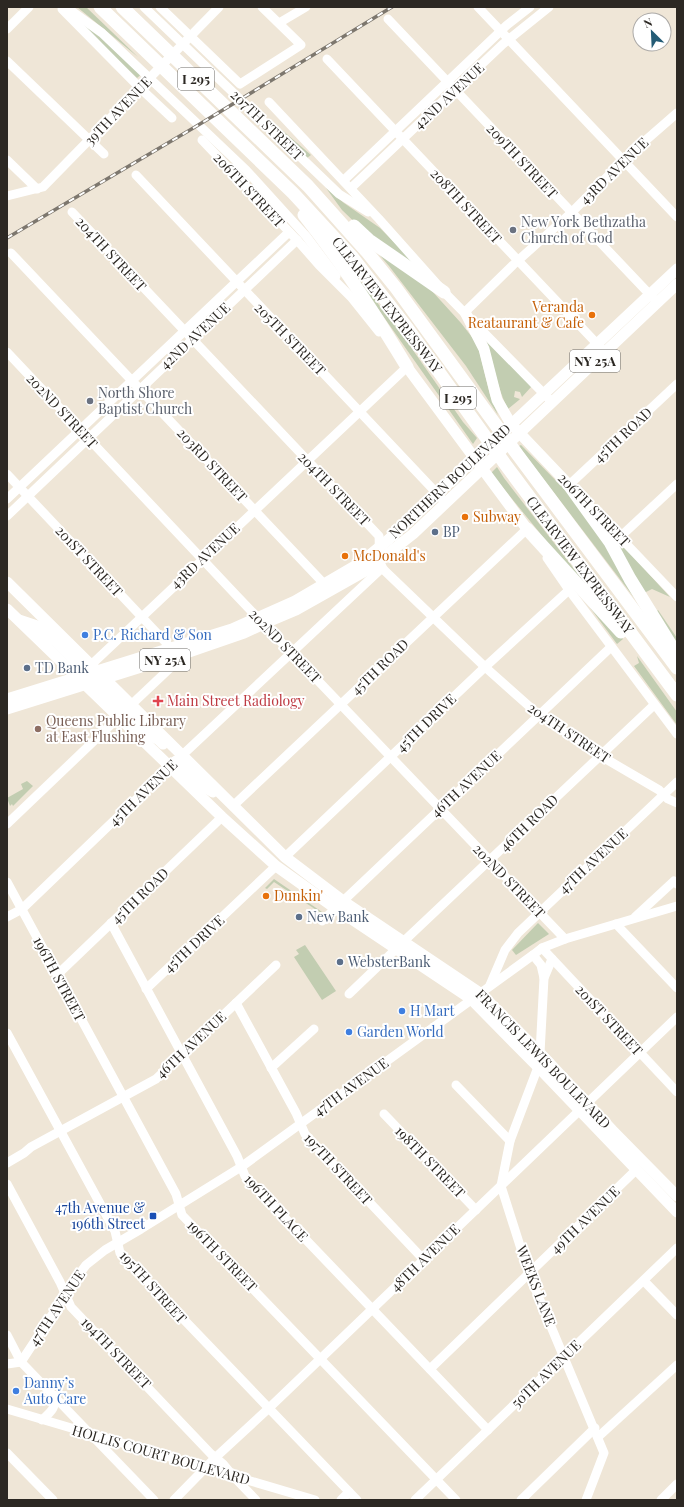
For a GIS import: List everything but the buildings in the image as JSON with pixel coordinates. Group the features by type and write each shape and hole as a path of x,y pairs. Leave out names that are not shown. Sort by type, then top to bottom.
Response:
{"highway":[{"path":"96,7 138,44"},
{"name":"CLEARVIEW EXPRESSWAY","path":"100,7 294,193 353,258 404,323 505,464 676,694"},
{"name":"CLEARVIEW EXPRESSWAY","path":"123,7 308,186 339,220 396,288 517,454 677,668"},
{"path":"217,119 302,213 326,243 374,313 407,366"},
{"path":"255,135 369,240 444,292"},
{"path":"569,485 610,542 630,579 677,655"},
{"path":"527,529 676,694"}],"main road":[{"name":"NORTHERN BOULEVARD","path":"364,567 380,547 437,494 480,461 517,436 552,402 601,348 653,299 677,270"},
{"name":"NORTHERN BOULEVARD","path":"653,299 677,284"},
{"name":"206TH STREET","path":"465,312 484,349 492,385 508,426 569,485"},
{"name":"NORTHERN BOULEVARD","path":"7,699 186,653 261,621 296,601 328,587 364,567 381,564 446,503 508,426 544,393 601,348"},
{"name":"CLEARVIEW EXPRESSWAY","path":"407,366 480,461"},
{"path":"480,461 527,529"},
{"name":"FRANCIS LEWIS BOULEVARD","path":"7,582 92,676 119,717 234,805 285,857 339,904 396,949 475,996 538,1067 583,1107 677,1196"},
{"name":"NORTHERN BOULEVARD","path":"7,709 92,676 171,648 296,610 328,587"},
{"name":"FRANCIS LEWIS BOULEVARD","path":"7,609 17,620 132,704 150,724 222,817 276,866 404,941 475,996 540,1053 636,1170 677,1212"},
{"path":"92,676 128,714 150,724"}],"street":[{"path":"7,29 29,7"},
{"path":"60,7 140,88 172,118"},
{"path":"66,7 102,33 246,170 306,236 351,296"},
{"name":"207TH STREET","path":"144,7 339,194 379,219"},
{"path":"160,7 189,39 240,84 301,45 262,7"},
{"name":"39TH AVENUE","path":"7,196 43,187 219,7"},
{"path":"279,23 306,7"},
{"path":"478,7 677,217"},
{"name":"42ND AVENUE","path":"344,180 501,32 530,7"},
{"name":"42ND AVENUE","path":"351,188 509,40 549,7"},
{"name":"209TH STREET","path":"388,19 653,299"},
{"name":"208TH STREET","path":"327,59 601,348"},
{"path":"7,60 104,154"},
{"path":"269,102 344,180 444,292 552,402"},
{"name":"43RD AVENUE","path":"465,312 571,213 624,161 677,114"},
{"name":"206TH STREET","path":"202,140 297,240"},
{"path":"7,160 37,189"},
{"name":"205TH STREET","path":"136,175 446,503"},
{"name":"204TH STREET","path":"72,212 379,536 381,564 432,618 539,715 600,756 659,790 668,799 677,804"},
{"name":"42ND AVENUE","path":"7,499 289,232"},
{"name":"CLEARVIEW EXPRESSWAY","path":"297,240 319,265 351,296 407,366"},
{"name":"42ND AVENUE","path":"7,516 191,339 297,240"},
{"name":"203RD STREET","path":"11,253 328,587"},
{"name":"202ND STREET","path":"7,352 202,559 565,939"},
{"name":"43RD AVENUE","path":"92,676 142,616 407,366"},
{"name":"45TH ROAD","path":"569,485 677,384"},
{"name":"201ST STREET","path":"7,474 171,648"},
{"path":"620,537 677,484"},
{"name":"206TH STREET","path":"569,485 677,597"},
{"name":"CLEARVIEW EXPRESSWAY","path":"527,529 569,590 677,734"},
{"name":"45TH ROAD","path":"234,805 527,529"},
{"name":"45TH AVENUE","path":"7,917 22,909 177,760 292,653 381,564"},
{"path":"670,590 677,583"},
{"name":"45TH DRIVE","path":"285,857 485,667 569,590"},
{"name":"46TH AVENUE","path":"322,921 611,647"},
{"path":"132,704 186,653"},
{"name":"46TH ROAD","path":"404,941 654,705"},
{"path":"7,824 119,717"},
{"name":"47TH AVENUE","path":"7,1364 22,1362 86,1265 105,1250 241,1167 490,985 505,950 518,933 677,782"},
{"name":"45TH ROAD","path":"57,975 222,817"},
{"name":"45TH DRIVE","path":"146,989 276,866"},
{"name":"196TH STREET","path":"7,882 176,1194 182,1215 456,1500"},
{"path":"633,919 676,882"},
{"path":"490,985 542,948 565,939 677,906"},
{"name":"196TH PLACE","path":"111,924 237,1156 244,1176 488,1430"},
{"path":"616,924 677,988"},
{"name":"201ST STREET","path":"542,948 677,1092"},
{"path":"350,994 396,949"},
{"path":"533,955 541,965 544,978 540,1053"},
{"path":"544,978 552,958"},
{"name":"46TH AVENUE","path":"7,1156 60,1132 156,1079 276,965"},
{"name":"197TH STREET","path":"236,1003 296,1113 305,1134 424,1260"},
{"name":"48TH AVENUE","path":"174,1500 216,1457 677,1017"},
{"path":"271,1068 314,1029"},
{"name":"195TH STREET","path":"7,1033 115,1231 120,1253 268,1409 357,1500"},
{"name":"WEEKS LANE","path":"538,1067 510,1141 501,1186 529,1274 595,1428 604,1453 586,1500"},
{"path":"456,1084 510,1141"},
{"name":"198TH STREET","path":"384,1114 476,1210"},
{"name":"46TH AVENUE","path":"7,1163 24,1153 31,1146"},
{"name":"49TH AVENUE","path":"430,1369 636,1170"},
{"name":"194TH STREET","path":"7,1184 60,1282 71,1307 256,1500"},
{"name":"50TH AVENUE","path":"415,1500 677,1248"},
{"path":"644,1281 677,1315"},
{"path":"7,1335 22,1362 154,1500"},
{"path":"598,1437 677,1364"},
{"path":"42,1420 52,1412 55,1402 54,1395"},
{"name":"HOLLIS COURT BOULEVARD","path":"7,1409 315,1500"},
{"path":"521,1500 595,1428"},
{"path":"7,1453 53,1500"},
{"path":"661,1500 677,1484"},
{"path":"260,1500 264,1485"},
{"path":"341,1500 349,1492"}],"green space":[{"path":"77,7 86,7 138,57"},
{"path":"66,10 103,37 143,73 137,78"},
{"path":"275,124 311,155 307,158 273,126"},
{"path":"326,188 344,203 380,228 414,262 412,265 369,236 342,210"},
{"path":"371,245 431,290 475,341 479,350 490,395 498,415 466,366"},
{"path":"343,259 401,333 463,422 477,438 473,444"},
{"path":"485,337 532,386 522,397 520,392 515,391 514,397 520,399 508,409 498,383"},
{"path":"521,445 588,516 645,612 526,456 519,446"},
{"path":"497,467 588,587 561,559 491,473"},
{"path":"613,537 617,539 670,597 652,589 644,593"},
{"path":"574,586 607,618 623,639 617,644"},
{"path":"658,610 677,638 677,645 656,612"},
{"path":"637,656 677,712 677,725 634,666 639,663"},
{"path":"27,781 33,786 13,806 12,804 10,806 7,798 23,789 21,784"},
{"path":"274,879 322,912 321,913 274,882 267,889 265,888"},
{"path":"538,923 549,934 516,955 512,950"},
{"path":"305,945 336,991 322,1000 294,957 299,954 296,950"}],"railway":[{"path":"7,238 195,127 392,7"}],"place":[{"name":"New York Bethzatha Church of God","path":"513,230"},
{"name":"Veranda Reataurant & Cafe","path":"592,315"},
{"name":"North Shore Baptist Church","path":"90,401"},
{"name":"Subway","path":"465,517"},
{"name":"BP","path":"435,532"},
{"name":"McDonald's","path":"345,556"},
{"name":"P.C. Richard & Son","path":"85,635"},
{"name":"TD Bank","path":"27,668"},
{"name":"Main Street Radiology","path":"158,701"},
{"name":"Queens Public Library at East Flushing","path":"38,729"},
{"name":"Dunkin'","path":"266,896"},
{"name":"New Bank","path":"299,917"},
{"name":"WebsterBank","path":"340,962"},
{"name":"H Mart","path":"402,1011"},
{"name":"Garden World","path":"349,1032"},
{"name":"47th Avenue & 196th Street","path":"153,1216"},
{"name":"Danny’s Auto Care","path":"16,1391"}]}
